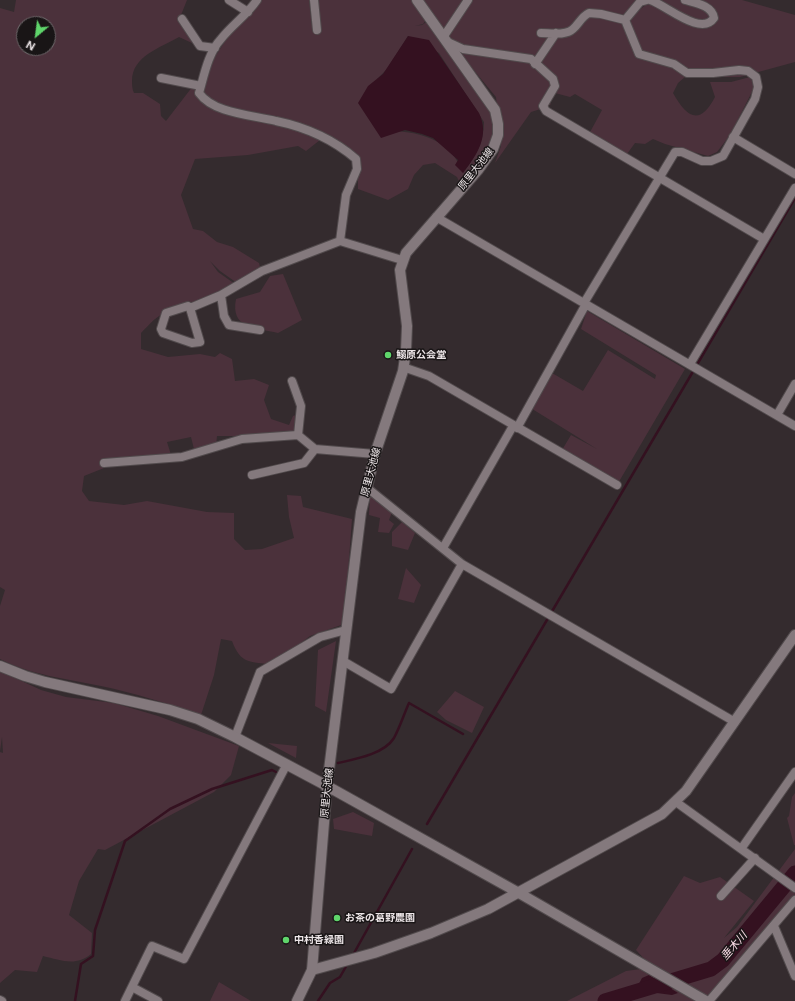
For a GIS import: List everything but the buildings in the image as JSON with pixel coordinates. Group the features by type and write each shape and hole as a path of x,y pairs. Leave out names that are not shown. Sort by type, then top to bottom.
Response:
{"street":[{"path":"229,0 248,12"},
{"path":"257,0 248,12 220,40 215,48 206,67 199,93 204,100 233,112 277,121 318,135 347,151 356,159 357,169 346,195 340,241"},
{"path":"314,0 317,30"},
{"name":"原里大池線","path":"297,1001 312,970 327,786 361,512 375,454 403,367 407,326 400,277 402,260 406,253 436,217 479,168 493,149 498,135 498,124 494,110 418,0"},
{"path":"468,0 446,39 463,49 531,60 553,79 555,86 543,106 546,111 659,176 764,240"},
{"path":"625,20 640,2 649,0 656,2 674,15 705,25 711,23 714,18 712,11 701,4 685,0"},
{"path":"541,33 572,31 581,18 589,13 601,14 625,20"},
{"path":"182,19 200,46 215,48"},
{"path":"443,548 515,427 659,176 675,152 682,152 702,161 711,161 723,156 755,99 758,87 756,77 748,71 739,70 713,73 686,73 674,64 639,54 625,20"},
{"path":"535,64 556,33"},
{"path":"161,78 201,86"},
{"path":"733,137 795,174"},
{"path":"690,364 795,188"},
{"path":"436,217 795,426"},
{"path":"190,308 200,342 192,343 163,333 161,329 166,312 188,306 190,308 221,295 262,271 340,241 402,260"},
{"path":"221,295 224,316 229,325 260,330"},
{"path":"403,367 429,376 617,485"},
{"path":"292,381 301,406 298,435"},
{"path":"777,415 795,384"},
{"path":"104,463 182,457 242,439 298,435 315,449 375,454"},
{"path":"252,475 304,463 315,449"},
{"path":"366,487 462,564 735,722"},
{"path":"342,661 391,689 462,564"},
{"path":"235,737 260,672 320,637 346,630"},
{"path":"312,970 431,933 488,909 662,814 686,791 795,635"},
{"path":"0,666 44,682 170,710 198,719 327,786 519,893 706,1001"},
{"path":"124,1001 152,946 184,959 287,764"},
{"path":"742,849 795,772"},
{"path":"676,802 778,874 795,888"},
{"path":"721,896 754,858"},
{"path":"709,1001 795,900"},
{"path":"774,926 795,976"},
{"path":"132,987 158,1001"}],"shaded area":[{"path":"16,0 187,0 181,15 192,43 179,37 148,54 137,65 133,72 132,88 134,93 143,93 160,104 161,116 166,121 213,60 236,24 257,0 309,0 312,26 317,32 315,0 413,0 426,20 423,24 415,26 422,25 428,21 495,110 498,134 462,188 457,177 435,163 423,165 414,175 408,189 388,200 358,189 358,159 320,140 306,151 298,146 248,155 195,159 181,195 193,229 203,231 217,242 233,247 259,263 260,267 237,283 220,271 210,261 218,272 235,284 221,295 188,306 190,300 184,311 164,313 155,319 141,333 141,349 168,357 200,354 215,357 220,353 232,359 235,381 254,379 269,385 264,400 271,419 289,425 293,416 298,414 297,431 250,436 217,436 216,446 195,453 191,437 167,442 172,458 124,460 84,476 82,491 89,501 124,505 147,501 207,512 234,513 234,539 245,550 262,549 294,538 289,517 287,495 301,496 303,507 352,519 344,624 310,636 273,665 252,662 243,658 235,649 232,641 221,639 214,675 201,715 126,692 37,673 0,659 0,606 5,590 0,587 0,8 14,12","holes":["408,36 439,53 484,122 481,143 463,173 450,151 441,144 421,135 409,132 384,130 377,79 387,69"]},
{"path":"418,0 640,0 627,20 648,3 648,0 742,0 795,15 795,62 740,77 685,77 678,83 673,93 683,108 688,113 694,115 699,115 704,112 715,97 710,82 731,82 750,77 755,86 730,135 717,152 708,156 665,144 653,139 645,144 635,143 627,154 609,148 589,134 602,110 575,94 570,97 555,93 544,96 551,104 547,107 531,112 495,163 501,146 496,97 420,5"},
{"path":"408,36 429,40 479,113 483,130 480,145 473,159 463,173 455,165 458,160 433,138 405,130 381,138 358,103 368,86 383,74"},
{"path":"283,274 302,320 278,333 253,328 241,322 235,309 236,299 260,292 270,276"},
{"path":"587,311 685,369 617,485 562,450 571,435 597,449 529,407 552,373 583,391 608,350 655,379 656,375 581,329"},
{"path":"370,495 392,512 389,520 394,524 389,533 378,532 380,518 369,515"},
{"path":"402,522 415,533 408,550 392,546 392,532"},
{"path":"406,568 421,585 414,603 398,599"},
{"path":"336,641 326,712 315,706 318,650"},
{"path":"0,671 41,690 66,697 114,703 158,716 239,746 231,775 214,792 105,850 98,849 79,881 69,915 92,933 91,954 85,958 74,961 62,961 43,956 37,972 15,970 0,983 0,752 3,753 2,737 0,751"},
{"path":"455,691 484,707 472,733 446,720 437,712"},
{"path":"268,743 297,746 296,758"},
{"path":"795,793 794,845 787,818 789,816 792,797"},
{"path":"353,812 374,823 372,836 334,829 333,819"},
{"path":"795,849 795,897 712,993 698,1001 567,1001 626,971 656,967 649,964 636,950 684,876 700,883 720,877 754,901 724,938 737,927"},
{"path":"649,975 678,993 672,995 649,992 619,1001 618,996 635,991 642,978"},
{"path":"219,982 251,1001 210,1001"}],"waterway":[{"path":"427,824 795,198"},
{"path":"338,763 369,755 377,752 389,744 396,734 409,703 463,734"},
{"path":"75,1001 81,964 93,956 95,930 125,841 170,809 212,789 272,770 276,772"},
{"path":"353,955 412,849"},
{"name":"垂木川","path":"605,1001 711,969 723,960 795,873"},
{"path":"318,1001 330,983 340,977 348,963"}],"place":[{"name":"鰯原公会堂","path":"388,355"},
{"name":"お茶の葛野農園","path":"337,918"},
{"name":"中村香緑園","path":"286,940"}]}
